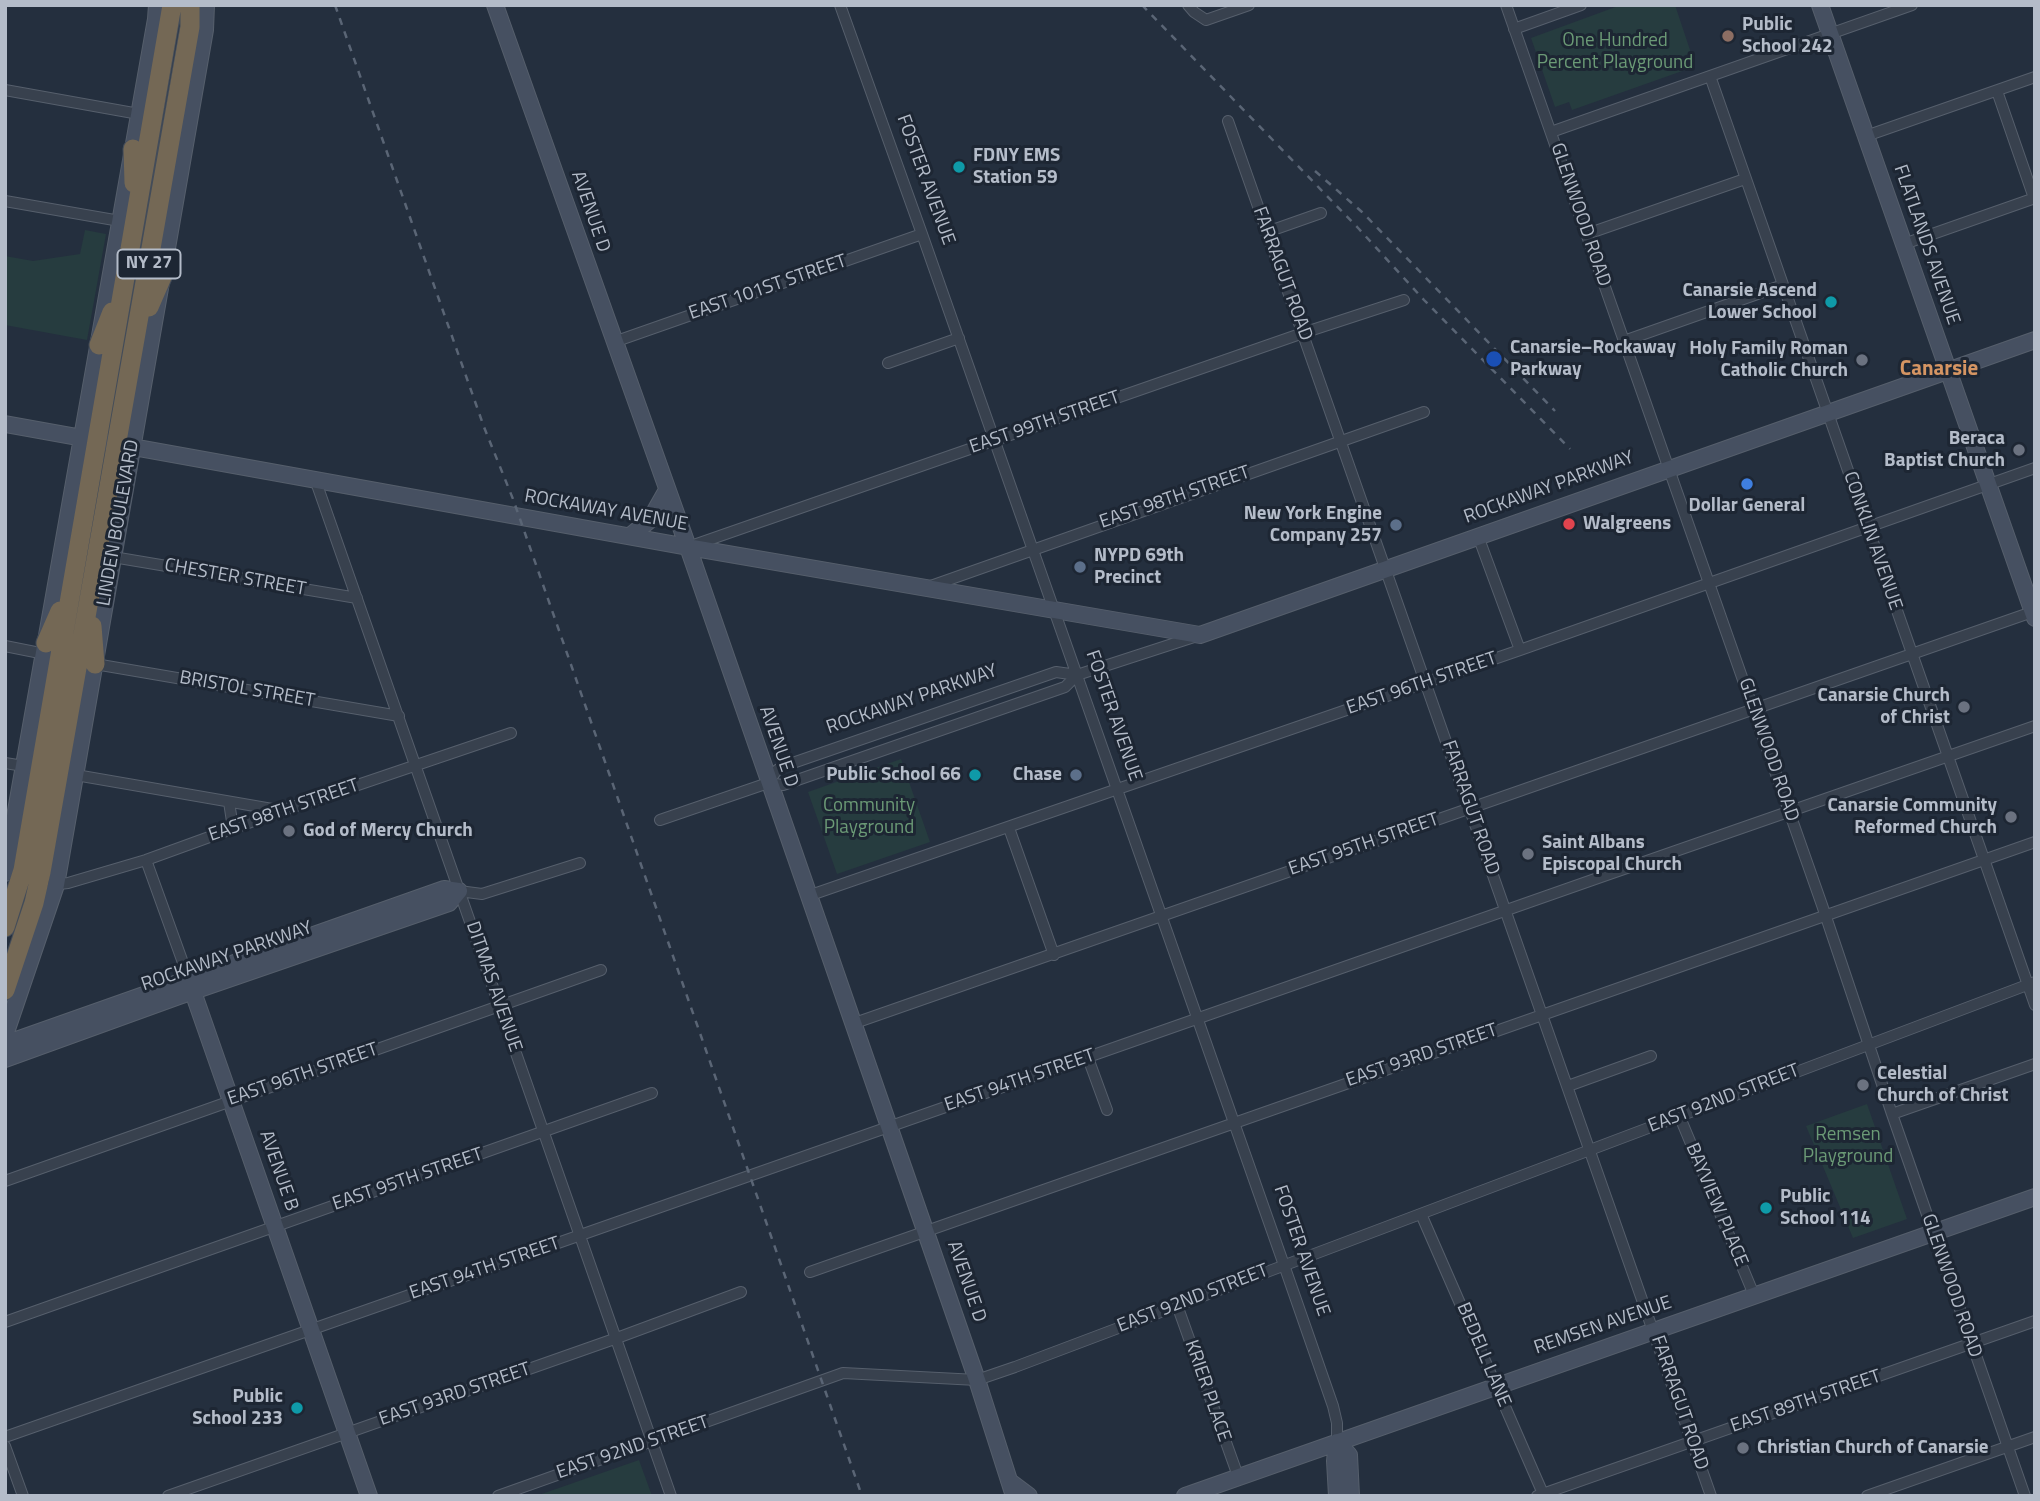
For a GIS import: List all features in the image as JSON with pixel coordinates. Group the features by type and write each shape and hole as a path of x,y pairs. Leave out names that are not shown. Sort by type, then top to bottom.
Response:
{"highway":[{"name":"LINDEN BOULEVARD","path":"49,771 90,439 127,271 127,226 172,5"},
{"name":"LINDEN BOULEVARD","path":"5,990 49,771 125,445 135,344 190,27 199,6"},
{"path":"127,226 133,149"},
{"path":"99,345 127,271"},
{"path":"135,344 162,277"},
{"path":"40,648 72,584"},
{"path":"90,600 94,664"},
{"name":"LINDEN BOULEVARD","path":"5,927 25,881"}],"street":[{"path":"133,149 157,5"},
{"name":"AVENUE D","path":"495,5 688,547 768,783 926,1230 1012,1488 1029,1496"},
{"name":"FOSTER AVENUE","path":"840,5 995,440 1332,1406 1337,1423 1337,1496"},
{"path":"1188,5 1206,20 1249,5"},
{"name":"GLENWOOD ROAD","path":"1506,5 1790,812 2025,1496"},
{"path":"1514,29 1581,5"},
{"name":"FLATLANDS AVENUE","path":"1820,5 2034,613"},
{"path":"1551,132 1912,5"},
{"name":"LINDEN BOULEVARD","path":"5,1035 25,881 49,771 94,664 113,557 125,445 162,277 205,30 199,6"},
{"name":"CONKLIN AVENUE","path":"1710,76 1984,860 2031,983 2035,1005"},
{"path":"1866,136 2035,77"},
{"path":"5,90 139,114"},
{"path":"1903,244 2034,198 1997,91"},
{"name":"FARRAGUT ROAD","path":"1228,121 1711,1496"},
{"path":"1587,234 1745,179"},
{"path":"5,201 127,226"},
{"path":"1267,232 1321,213"},
{"name":"LINDEN BOULEVARD","path":"49,771 40,648 90,439 99,345 127,226"},
{"name":"EAST 101ST STREET","path":"614,342 922,234"},
{"path":"1625,341 1783,285"},
{"name":"EAST 99TH STREET","path":"688,547 1303,332 1404,300"},
{"path":"888,363 959,338"},
{"name":"ROCKAWAY PARKWAY","path":"768,783 777,770 797,762 1056,672 1077,675 1200,635 2035,340"},
{"name":"EAST 98TH STREET","path":"928,587 1032,548 1424,412"},
{"name":"ROCKAWAY AVENUE","path":"5,424 688,547 1200,635"},
{"name":"EAST 96TH STREET","path":"808,896 1520,650 2035,468"},
{"name":"DITMAS AVENUE","path":"315,479 671,1496"},
{"path":"630,536 650,520 667,490"},
{"path":"1478,536 1520,650"},
{"name":"CHESTER STREET","path":"113,557 357,598"},
{"name":"EAST 95TH STREET","path":"852,1024 2034,613"},
{"path":"5,646 40,648"},
{"name":"BRISTOL STREET","path":"94,664 399,716"},
{"name":"ROCKAWAY PARKWAY","path":"660,820 768,783 783,785 1052,692 1065,687 1077,675"},
{"name":"EAST 94TH STREET","path":"5,1437 2035,726"},
{"name":"EAST 98TH STREET","path":"25,881 146,860 511,733"},
{"path":"5,763 281,811"},
{"path":"229,802 233,828"},
{"path":"1009,828 1054,955"},
{"name":"EAST 93RD STREET","path":"810,1272 2035,842"},
{"name":"AVENUE B","path":"146,860 369,1496"},
{"path":"459,891 482,894 580,863"},
{"name":"ROCKAWAY PARKWAY","path":"5,1044 449,903 459,891"},
{"name":"EAST 96TH STREET","path":"5,1181 601,970"},
{"name":"EAST 92ND STREET","path":"498,1496 843,1373 977,1380 2031,983"},
{"name":"ROCKAWAY PARKWAY","path":"5,1059 191,986"},
{"path":"1568,1086 1651,1056"},
{"path":"1088,1058 1107,1110"},
{"path":"1892,1114 2035,1064"},
{"name":"EAST 95TH STREET","path":"5,1322 652,1093"},
{"name":"BAYVIEW PLACE","path":"1679,1115 1754,1296"},
{"name":"REMSEN AVENUE","path":"1185,1496 2035,1197"},
{"name":"BEDELL LANE","path":"1421,1214 1541,1495"},
{"name":"EAST 93RD STREET","path":"168,1496 617,1339 741,1292"},
{"name":"KRIER PLACE","path":"1177,1305 1238,1476"},
{"name":"EAST 89TH STREET","path":"1541,1495 2035,1321"},
{"path":"1867,1496 2035,1437"},
{"name":"FOSTER AVENUE","path":"1337,1442 1349,1455 1351,1496"},
{"path":"5,1446 23,1496"}],"green space":[{"name":"One Hundred Percent Playground","path":"1621,5 1675,5 1691,53 1683,56 1688,69 1572,110 1569,102 1555,107 1531,38"},
{"path":"85,230 106,234 87,340 5,325 5,256 33,261 80,254"},
{"name":"Community Playground","path":"901,759 930,842 837,874 808,792"},
{"name":"Remsen Playground","path":"1867,1104 1907,1219 1853,1238 1806,1126"},
{"path":"639,1460 652,1496 536,1496"}],"railway":[{"path":"335,5 484,427 513,499 862,1496"},
{"path":"1142,5 1570,449"},
{"path":"1315,171 1362,212 1555,411"}],"place":[{"name":"Public School 242","path":"1728,36"},
{"name":"FDNY EMS Station 59","path":"959,167"},
{"name":"Canarsie Ascend Lower School","path":"1831,302"},
{"name":"Canarsie–Rockaway Parkway","path":"1494,359"},
{"name":"Holy Family Roman Catholic Church","path":"1862,360"},
{"name":"Beraca Baptist Church","path":"2019,450"},
{"name":"Dollar General","path":"1747,484"},
{"name":"Walgreens","path":"1569,524"},
{"name":"New York Engine Company 257","path":"1396,525"},
{"name":"NYPD 69th Precinct","path":"1080,567"},
{"name":"Canarsie Church of Christ","path":"1964,707"},
{"name":"Public School 66","path":"975,775"},
{"name":"Chase","path":"1076,775"},
{"name":"Canarsie Community Reformed Church","path":"2011,817"},
{"name":"God of Mercy Church","path":"289,831"},
{"name":"Saint Albans Episcopal Church","path":"1528,854"},
{"name":"Celestial Church of Christ","path":"1863,1085"},
{"name":"Public School 114","path":"1766,1208"},
{"name":"Public School 233","path":"297,1408"},
{"name":"Christian Church of Canarsie","path":"1743,1448"}],"district":[{"name":"Canarsie","path":"1939,370"}]}
